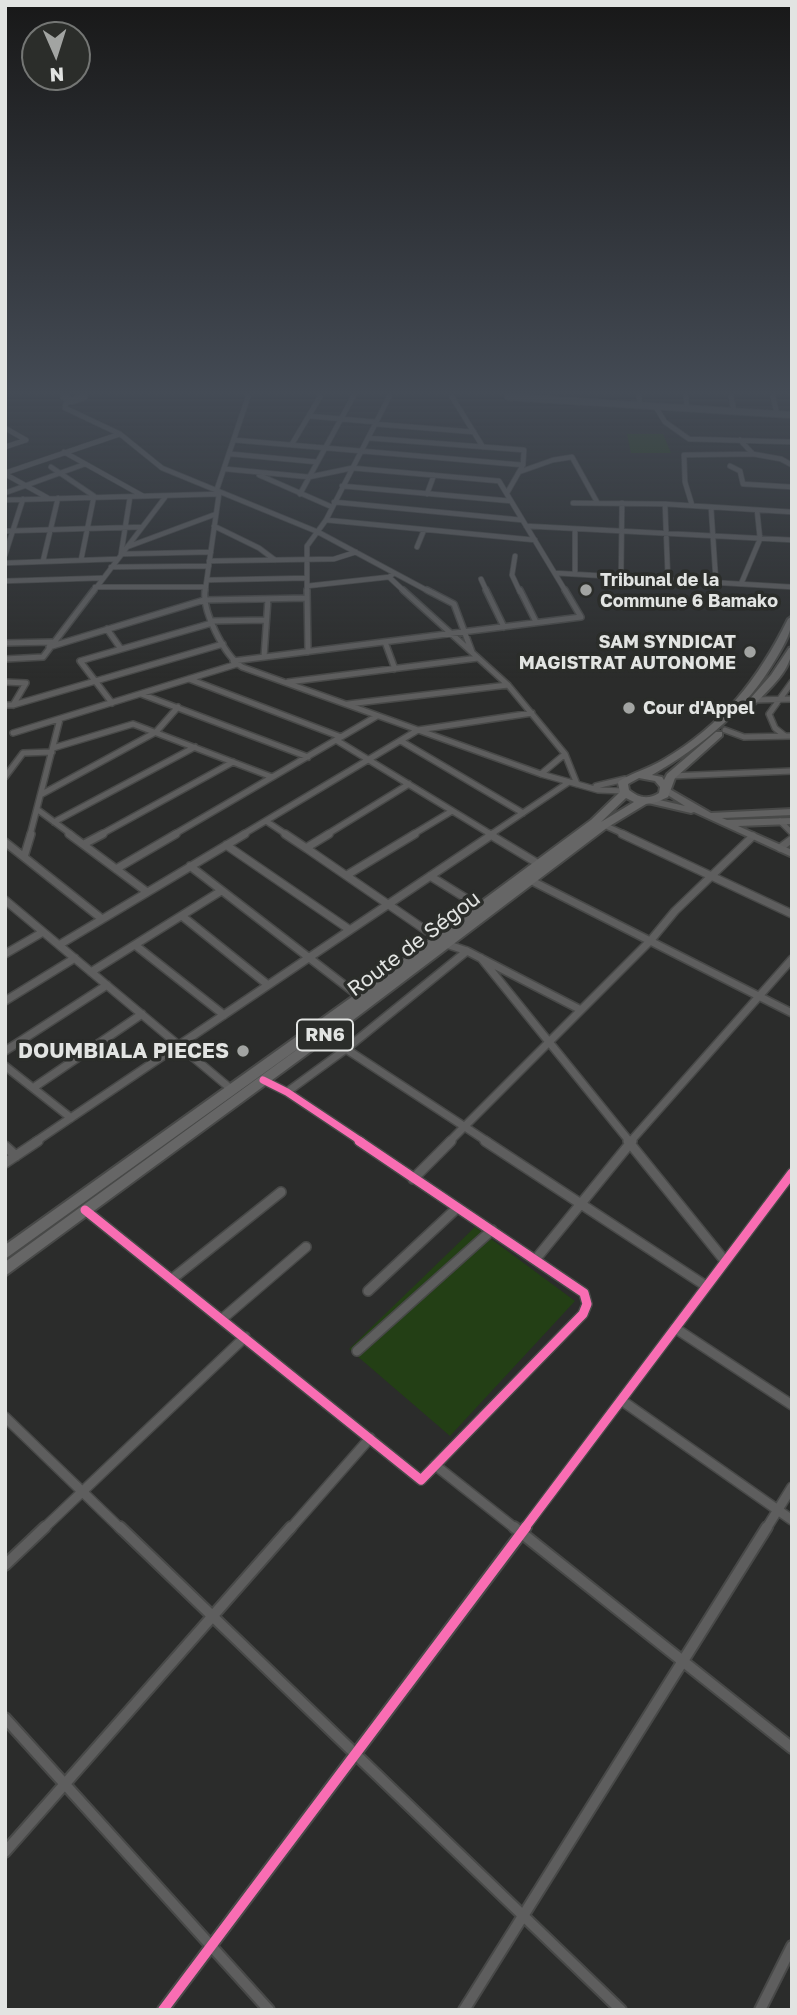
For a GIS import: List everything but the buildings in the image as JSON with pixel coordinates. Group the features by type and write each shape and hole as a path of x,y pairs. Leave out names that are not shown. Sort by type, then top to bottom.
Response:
{"highway":[{"path":"647,801 625,792 622,783 625,779 644,775 667,762 718,726 746,698 775,658 792,619"},
{"name":"Route de Ségou","path":"8,1247 360,996 532,881 604,825 647,801 664,795 671,776 725,730 754,700 775,677 792,650"},
{"path":"644,775 658,779 666,788"},
{"name":"Route de Ségou","path":"5,1270 324,1036 480,907 595,822 625,792"}],"main road":[{"path":"666,788 705,814 792,854"},
{"path":"647,801 705,814 792,812"},
{"path":"725,823 792,821"}],"street":[{"path":"35,491 48,499"},
{"path":"85,491 94,498"},
{"path":"135,491 144,496"},
{"path":"294,491 333,505 523,520"},
{"path":"308,652 307,546 326,520 340,491"},
{"path":"395,491 511,501"},
{"path":"591,491 597,502"},
{"path":"688,491 692,505"},
{"path":"218,492 204,600 211,622 235,663 283,683 541,774 607,791 625,792"},
{"path":"5,500 218,492 318,532 454,604 472,652"},
{"path":"13,733 235,663 264,657 581,617 506,493"},
{"path":"430,511 437,495"},
{"path":"5,659 40,658 166,496"},
{"path":"119,556 130,497"},
{"path":"43,561 58,498"},
{"path":"81,560 94,498"},
{"path":"6,552 23,499"},
{"path":"573,503 692,505 792,512"},
{"path":"621,577 622,503"},
{"path":"665,504 668,580"},
{"path":"711,507 716,583"},
{"path":"741,584 760,539 757,510"},
{"path":"126,547 216,514"},
{"path":"326,520 535,540"},
{"path":"214,526 259,548 275,560"},
{"path":"526,526 792,540"},
{"path":"5,531 142,527"},
{"path":"575,529 575,574"},
{"path":"416,547 424,530"},
{"path":"5,562 211,552"},
{"path":"111,567 341,558 356,552"},
{"path":"515,556 512,575 536,622"},
{"path":"307,586 389,577 394,572"},
{"path":"555,573 792,587"},
{"path":"389,577 508,685 565,754 577,784"},
{"path":"5,582 102,578"},
{"path":"207,580 307,578"},
{"path":"481,579 504,626"},
{"path":"95,587 206,587"},
{"path":"5,643 50,644 204,600 307,598"},
{"path":"264,657 268,599"},
{"path":"112,702 80,661 211,622 266,620"},
{"path":"107,629 121,649"},
{"path":"385,642 396,669"},
{"path":"5,705 13,705 223,644"},
{"path":"283,683 478,658"},
{"path":"775,677 792,681 769,714 775,728 788,736"},
{"path":"189,679 339,738 369,760 537,863"},
{"path":"5,682 26,683 13,705"},
{"path":"346,705 508,685"},
{"path":"141,694 308,757"},
{"path":"754,700 792,699"},
{"path":"42,794 156,732 178,708"},
{"path":"59,945 418,730 531,713"},
{"path":"116,869 377,716"},
{"path":"24,857 60,719"},
{"path":"5,777 23,752 52,750 133,723 272,777"},
{"path":"725,730 744,737 788,736"},
{"path":"401,741 523,813"},
{"path":"54,822 195,747"},
{"path":"541,774 565,754"},
{"path":"84,844 233,762"},
{"path":"671,776 792,771"},
{"path":"5,1163 523,813 577,784 607,785 625,779"},
{"path":"306,848 409,784"},
{"path":"38,810 147,892"},
{"path":"347,876 452,811"},
{"path":"266,821 441,941 467,951 581,1010"},
{"path":"780,821 792,836 780,848"},
{"path":"604,825 792,914"},
{"path":"413,1179 651,940 675,911 753,836"},
{"path":"5,842 102,919"},
{"path":"226,845 351,930"},
{"path":"190,866 360,996"},
{"path":"430,876 480,907"},
{"path":"532,881 792,1013"},
{"path":"91,972 221,891"},
{"path":"5,900 231,1089"},
{"path":"182,916 268,985"},
{"path":"5,954 43,932"},
{"path":"135,945 224,1015"},
{"path":"287,1092 467,951"},
{"path":"5,1000 75,958"},
{"path":"481,958 550,1040 629,1144 725,1261"},
{"path":"535,1260 629,1144 792,959"},
{"path":"5,1051 107,985"},
{"path":"33,1088 142,1014"},
{"path":"324,1036 465,1125 581,1206 706,1286"},
{"path":"5,1066 71,1118"},
{"path":"85,1210 421,1479 583,1314 587,1304 584,1293 287,1092 263,1080"},
{"path":"5,1146 16,1156"},
{"path":"163,2010 792,1173"},
{"path":"172,1279 282,1192"},
{"path":"368,1291 457,1208"},
{"path":"357,1351 492,1230"},
{"path":"222,1319 306,1247"},
{"path":"675,1328 792,1405"},
{"path":"5,1565 245,1337"},
{"path":"621,1400 792,1520"},
{"path":"5,1417 621,2010"},
{"path":"5,1852 370,1438"},
{"path":"435,1465 792,1748"},
{"path":"464,2010 792,1486"},
{"path":"5,1718 269,2010"},
{"path":"760,2010 792,1945"}],"green space":[{"path":"475,1227 575,1301 450,1436 349,1349"}],"cycle path":[{"path":"85,1210 421,1480 583,1314 587,1304 584,1293 287,1092 263,1080"},
{"path":"163,2010 792,1173"}],"place":[{"name":"Tribunal de la Commune 6 Bamako","path":"586,590"},
{"name":"SAM SYNDICAT MAGISTRAT AUTONOME","path":"750,652"},
{"name":"Cour d'Appel","path":"629,708"},
{"name":"DOUMBIALA PIECES","path":"243,1051"}]}
